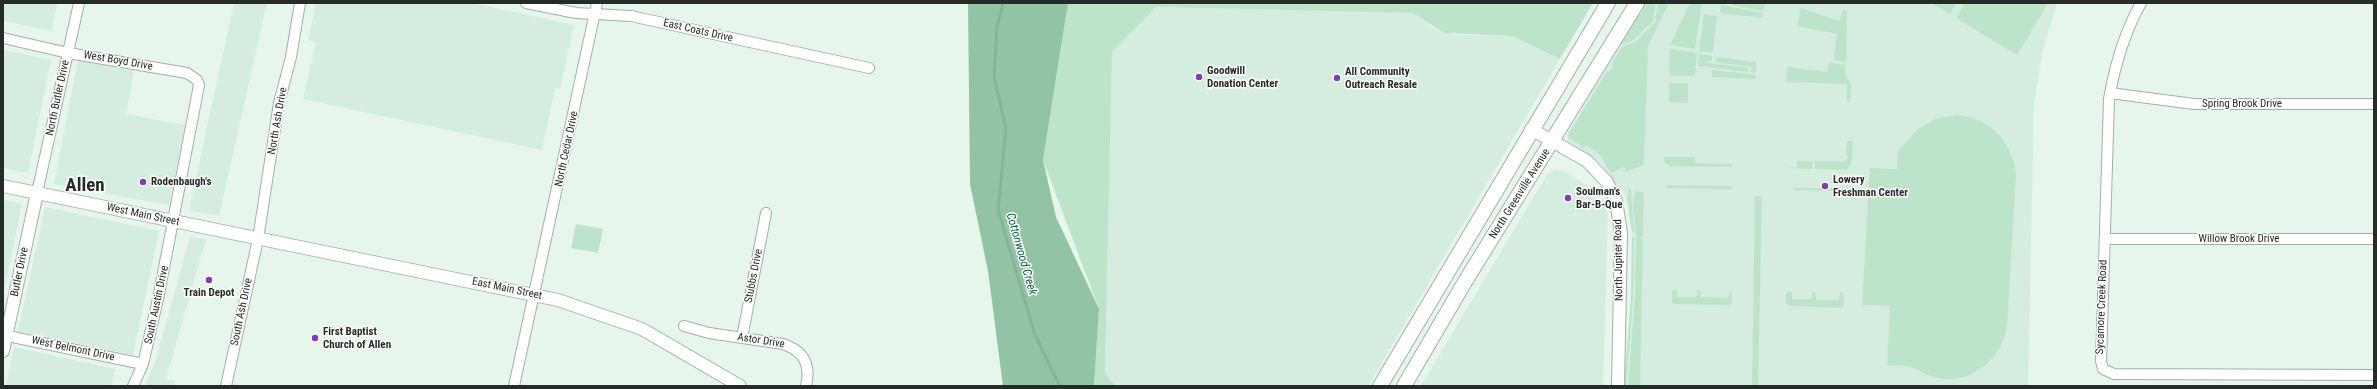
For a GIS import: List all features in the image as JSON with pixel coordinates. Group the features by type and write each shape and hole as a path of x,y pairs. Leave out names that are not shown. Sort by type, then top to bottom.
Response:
{"main road":[{"name":"North Greenville Avenue","path":"1380,386 1531,129 1608,3"},
{"name":"North Greenville Avenue","path":"1404,386 1466,280 1637,3"}],"street":[{"name":"North Butler Drive","path":"37,193 79,3"},
{"name":"North Ash Drive","path":"258,239 279,103 291,57 300,3"},
{"name":"East Coats Drive","path":"526,3 576,13 630,16 869,68"},
{"name":"North Cedar Drive","path":"514,386 597,3"},
{"name":"Sycamore Creek Road","path":"2141,3 2124,38 2114,70 2110,93 2101,361 2103,369 2110,374 2374,375"},
{"name":"West Boyd Drive","path":"3,38 68,53 187,73"},
{"name":"South Austin Drive","path":"133,386 143,364 175,221 199,86 197,80 187,73"},
{"name":"Spring Brook Drive","path":"2110,93 2194,104 2374,104"},
{"name":"North Jupiter Road","path":"1531,129 1587,161 1607,182 1616,201 1621,233 1618,386"},
{"name":"West Main Street","path":"3,186 258,239"},
{"name":"Butler Drive","path":"3,351 5,335 37,193"},
{"name":"Stubbs Drive","path":"742,338 766,213"},
{"name":"East Main Street","path":"258,239 533,295 590,310 642,328 740,386"},
{"name":"South Ash Drive","path":"226,386 258,239"},
{"name":"Willow Brook Drive","path":"2105,239 2374,239"},
{"name":"Astor Drive","path":"684,326 709,333 793,347 801,353 807,363 808,374 806,386"},
{"name":"West Belmont Drive","path":"5,335 143,364"}],"shaded area":[{"path":"3,3 57,3 52,31 3,21"},
{"path":"234,3 267,3 219,216 189,210"},
{"path":"316,3 472,3 574,25 560,89 555,88 542,150 303,99 316,42 308,40"},
{"path":"1068,3 1593,3 1560,59 1512,36 1444,33 1413,13 1156,7 1112,52 1105,373 1115,386 1094,386 1099,309 1043,160"},
{"name":"Lowery Freshman Center","path":"1645,3 2057,3 2043,50 2034,103 2028,386 1624,386 1631,298 1632,224 1627,198 1600,163 1568,142 1567,134"},
{"path":"1645,3 1656,3 1653,21 1633,40 1621,45 1638,15 1641,14"},
{"path":"1658,3 1669,3 1648,46 1644,162 1642,166 1626,171 1624,167 1611,173 1600,155 1587,145 1584,148 1569,138 1568,135 1608,70 1609,73 1614,64 1611,65 1621,48 1636,41 1655,23"},
{"path":"1690,3 1702,3 1695,49 1670,45"},
{"path":"1733,3 1765,3 1763,11 1732,5"},
{"path":"1931,3 1956,3 1950,14"},
{"path":"1965,3 2048,3 2017,55 1956,18"},
{"path":"1721,5 1763,13 1762,18 1720,13"},
{"path":"1156,7 1413,13 1437,30 1455,35 1512,36 1560,59 1368,386 1115,386 1105,373 1112,52"},
{"path":"1801,8 1839,21 1843,10 1847,11 1846,62 1834,60 1837,34 1797,26"},
{"path":"1704,14 1717,16 1713,53 1699,51"},
{"path":"1670,49 1697,53 1696,66 1693,66 1696,68 1695,76 1669,76"},
{"path":"3,50 51,60 28,173 3,168"},
{"path":"1699,54 1712,56 1712,61 1707,61 1707,63 1748,68 1748,72 1698,66"},
{"path":"1716,57 1756,62 1756,73 1750,72 1753,67 1715,62"},
{"path":"78,60 134,71 126,114 185,125 169,205 54,184"},
{"path":"1829,62 1845,65 1845,74 1851,85 1850,102 1847,102 1847,84 1786,82 1787,67 1827,72"},
{"path":"1712,70 1756,75 1755,79 1712,77"},
{"path":"1669,83 1688,83 1688,103 1669,102"},
{"path":"1957,115 1979,120 1997,133 2010,151 2014,161 2016,173 2007,328 1998,351 1991,360 1972,374 1950,379 1933,377 1908,366 1887,365 1890,306 1862,305 1870,168 1897,169 1898,151 1918,129 1935,119"},
{"path":"1847,141 1853,141 1852,161 1847,170 1815,169 1815,161 1846,161 1848,156 1846,155"},
{"path":"1664,157 1695,157 1695,163 1732,164 1732,167 1670,166 1664,162"},
{"path":"1797,161 1813,161 1812,169 1787,168 1797,167"},
{"path":"1554,170 1564,171 1596,191 1608,214 1603,386 1421,386 1546,176"},
{"path":"1666,185 1731,186 1734,189 1668,188"},
{"path":"1629,187 1631,191 1634,232 1632,232 1627,199"},
{"path":"1796,188 1841,189 1833,191 1790,190"},
{"path":"1635,191 1644,192 1643,236 1641,236 1643,239 1640,386 1628,386 1635,297 1636,237 1633,205"},
{"path":"1755,196 1762,197 1758,386 1752,386"},
{"path":"3,200 22,204 3,296"},
{"path":"45,207 159,231 133,355 18,331"},
{"path":"576,224 603,229 598,253 571,248"},
{"path":"190,237 206,239 166,379 175,381 173,386 145,386 156,359"},
{"path":"1632,237 1634,237 1633,298 1626,386 1624,386 1631,298"},
{"path":"1677,289 1677,297 1697,297 1697,290 1700,290 1701,297 1728,298 1730,290 1732,293 1732,303 1729,305 1674,304 1672,302 1672,291"},
{"path":"1788,291 1792,292 1792,299 1812,299 1812,292 1815,292 1816,300 1839,300 1840,293 1842,292 1844,294 1844,305 1842,308 1789,306 1786,304 1786,294"},
{"path":"14,347 115,369 111,386 6,386"}],"green space":[{"path":"968,3 1068,3 1043,160 1056,217 1099,309 1094,386 1003,386 988,271 970,184"}],"waterway":[{"name":"Cottonwood Creek","path":"1003,3 997,27 994,77 1006,128 998,210 1035,335 1060,386"}],"place":[{"name":"Goodwill Donation Center","path":"1199,77"},
{"name":"All Community Outreach Resale","path":"1337,78"},
{"name":"Rodenbaugh's","path":"143,182"},
{"name":"Lowery Freshman Center","path":"1825,186"},
{"name":"Soulman's Bar-B-Que","path":"1568,198"},
{"name":"Train Depot","path":"209,280"},
{"name":"First Baptist Church of Allen","path":"315,338"}],"district":[{"name":"Allen","path":"85,186"}]}
